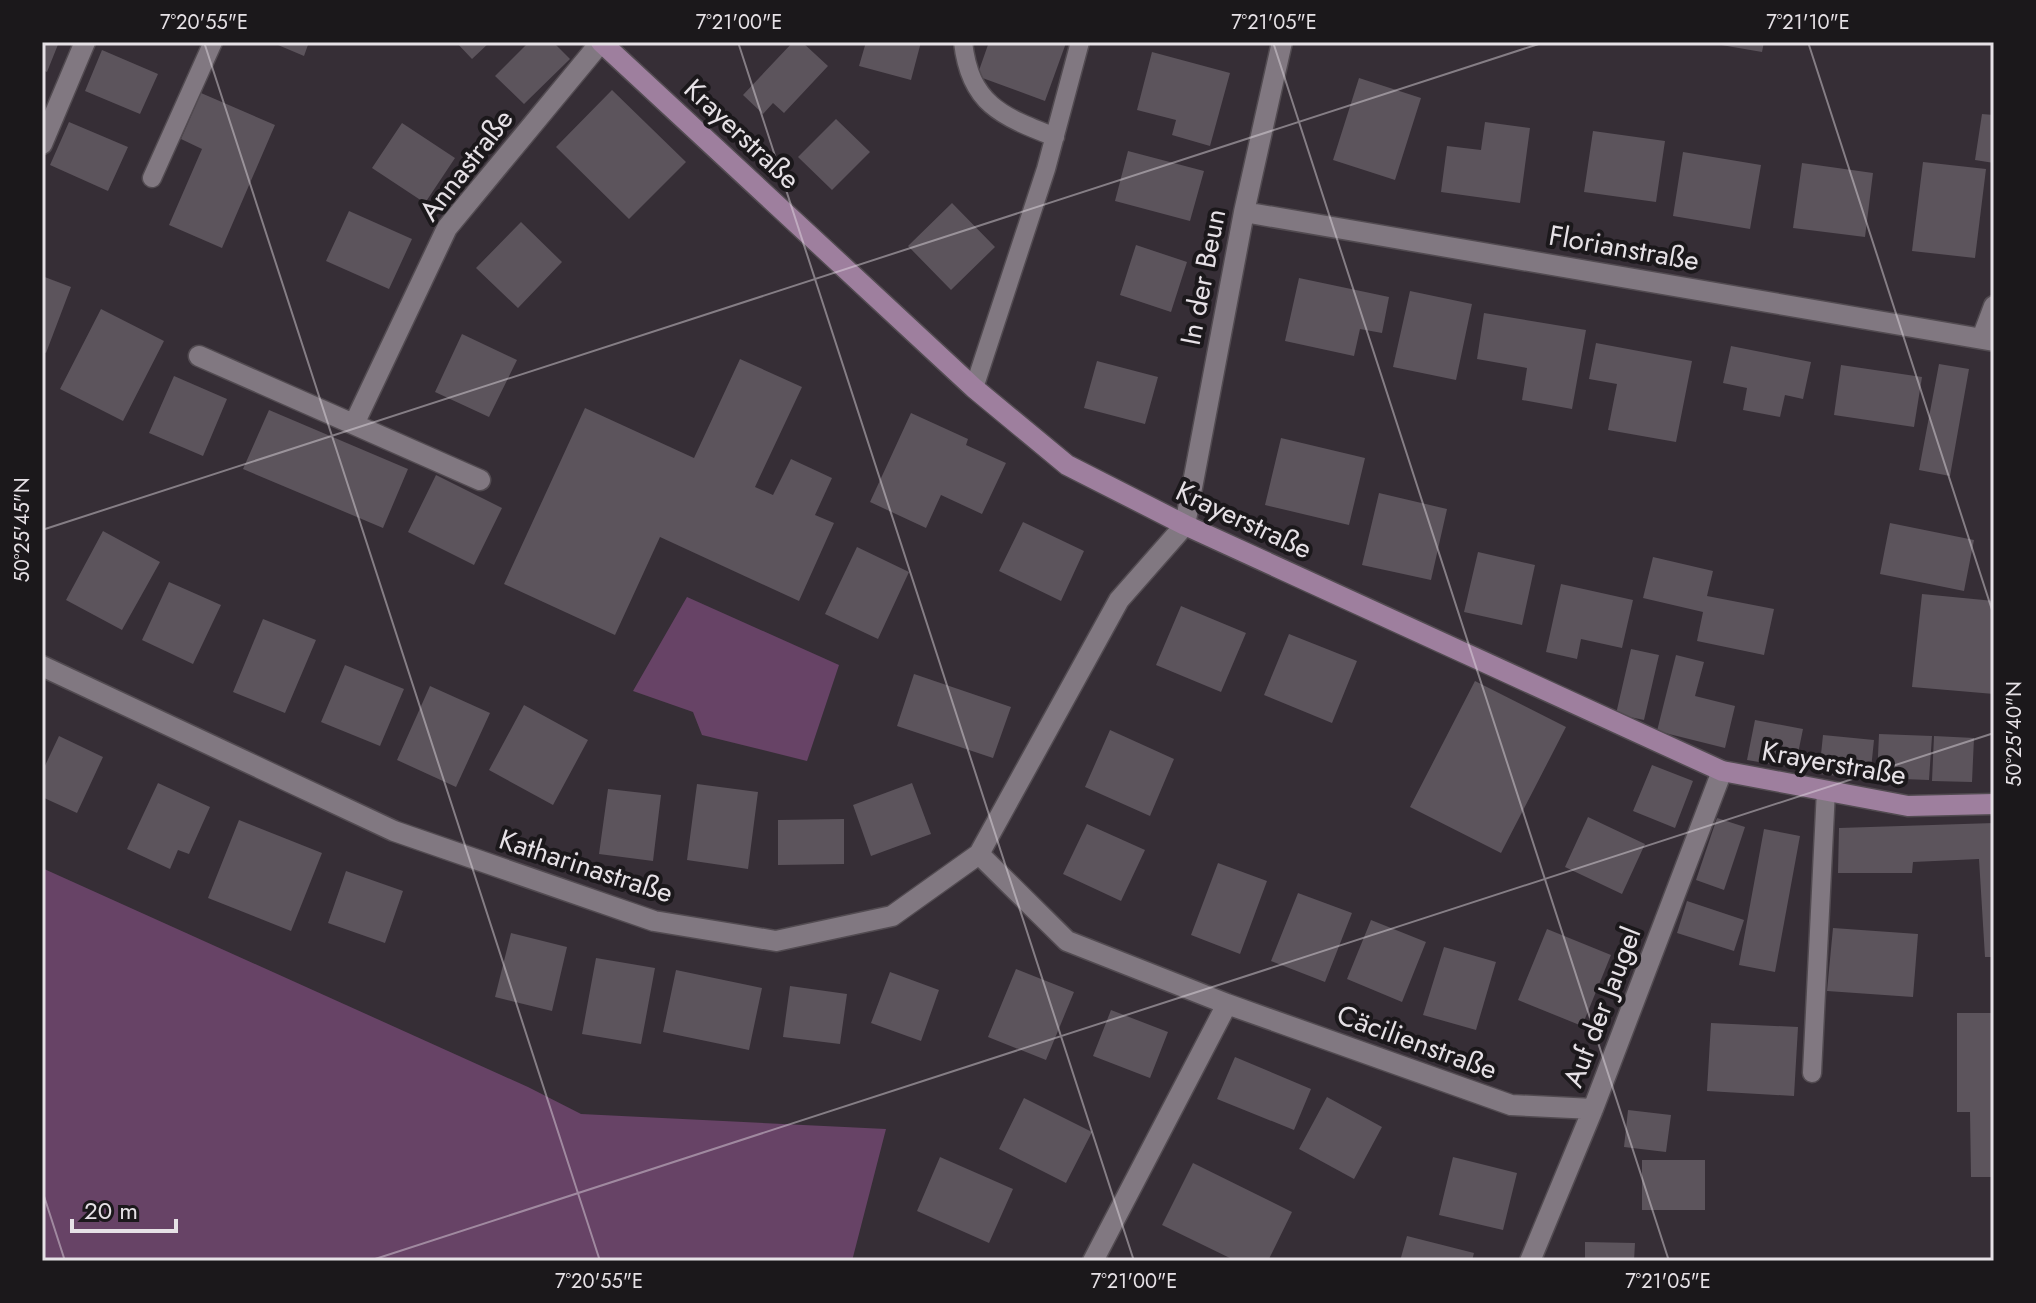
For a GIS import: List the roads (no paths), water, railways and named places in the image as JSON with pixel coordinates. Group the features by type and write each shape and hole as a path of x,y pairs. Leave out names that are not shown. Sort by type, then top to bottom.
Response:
{"street":[{"path":"42,144 85,42"},
{"name":"Krayerstraße","path":"601,42 974,388 1067,465 1185,525 1722,771 1908,806 1994,804"},
{"name":"Annastraße","path":"355,422 447,228 601,42"},
{"name":"In der Beun","path":"1185,525 1244,212 1282,42"},
{"name":"Florianstraße","path":"1244,212 1988,340"},
{"path":"1988,340 1994,306"},
{"path":"199,356 355,422 480,480"},
{"name":"Katharinastraße","path":"42,666 394,831 654,921 776,941 892,916 979,854 1119,600 1185,525"},
{"name":"Auf der Jaugel","path":"1530,1261 1593,1109 1722,771"},
{"name":"Cäcilienstraße","path":"979,854 1067,941 1227,1004 1511,1105 1593,1109"},
{"path":"1093,1261 1227,1004"}],"lane":[{"path":"152,178 213,42"},
{"path":"963,42 971,82 984,101 1021,125 1055,137"},
{"path":"974,388 1055,137 1080,42"},
{"path":"1812,1073 1826,790"}]}
